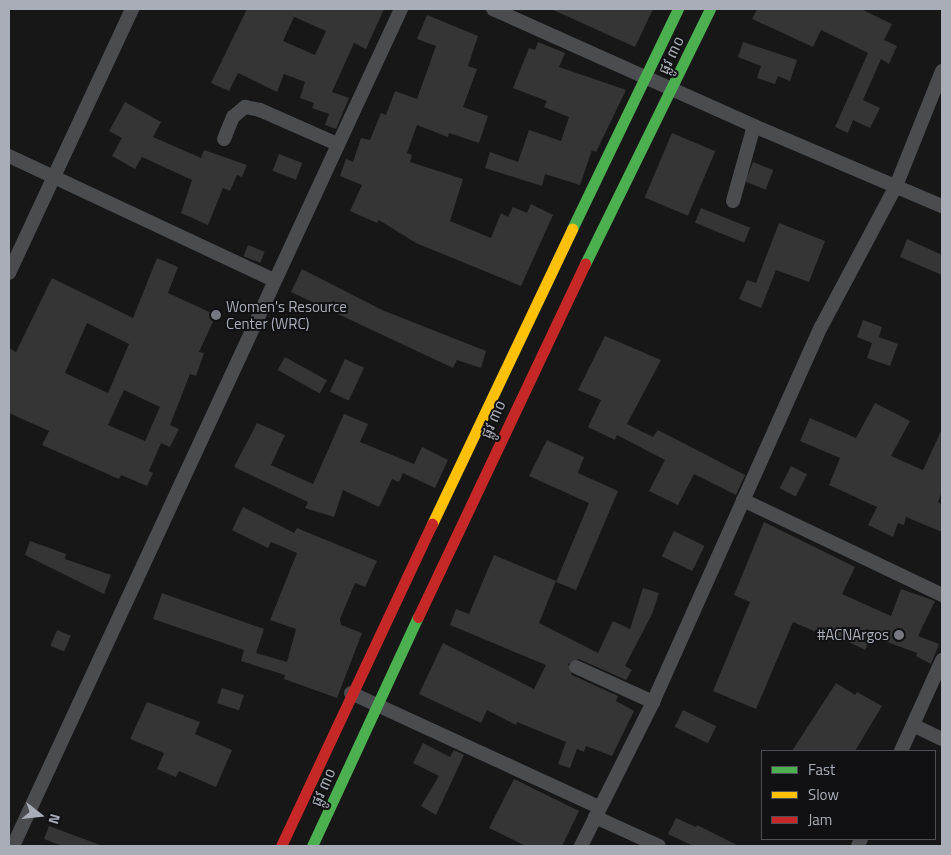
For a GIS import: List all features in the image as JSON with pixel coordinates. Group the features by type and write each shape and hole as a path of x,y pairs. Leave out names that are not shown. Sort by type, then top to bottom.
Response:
{"street":[{"path":"9,273 52,176 132,9"},
{"path":"13,846 139,580 274,280 400,9"},
{"path":"493,9 754,126 942,206"},
{"name":"ផ្លូវ ៣០","path":"281,846 678,9"},
{"name":"ផ្លូវ ៣០","path":"312,846 517,402 710,9"},
{"path":"581,846 653,702 820,327 896,186 942,71"},
{"path":"224,139 232,117 245,107 260,110 337,144"},
{"path":"733,201 754,126"},
{"path":"9,156 274,280"},
{"path":"743,500 942,595"},
{"path":"901,750 942,660"},
{"path":"576,666 653,702"},
{"path":"352,693 597,812 659,846"},
{"path":"913,725 942,739"}],"building":[{"path":"247,9 384,9 366,49 354,43 332,92 349,98 336,129 325,125 329,114 312,108 314,103 300,98 305,82 284,74 277,92 238,73 229,91 211,83","holes":["281,11 326,31 315,55 283,41 294,17"]},
{"path":"551,9 653,9 635,47"},
{"path":"757,9 861,9 892,24 884,40 897,46 889,64 881,59 863,100 880,108 870,128 853,120 848,133 835,127 868,53 821,30 813,47 752,19"},
{"path":"427,15 478,36 468,66 477,69 463,107 488,116 479,143 449,133 448,137 417,125 407,153 412,155 410,162 463,179 450,221 491,238 501,213 508,217 513,207 527,213 531,204 553,215 521,286 416,243 379,220 377,223 350,211 362,185 340,176 346,159 353,162 361,138 370,140 381,113 386,115 395,91 417,99 436,46 417,39"},
{"path":"538,42 565,53 559,67 626,90 596,152 592,150 580,185 545,174 542,186 485,168 490,152 518,162 529,130 561,141 569,117 544,107 547,101 513,88 529,48 535,50"},
{"path":"743,42 797,60 790,81 778,76 775,84 757,78 761,66 738,57"},
{"path":"125,102 161,122 153,137 201,158 204,150 247,165 242,177 237,175 230,191 223,188 208,225 181,213 192,180 142,157 135,169 112,156 122,138 109,131"},
{"path":"672,133 715,151 688,216 645,197"},
{"path":"279,154 302,163 296,180 273,171"},
{"path":"753,162 773,170 766,190 745,181"},
{"path":"701,208 750,228 744,243 695,223"},
{"path":"779,223 825,241 809,282 776,270 761,308 739,299 747,280 756,283"},
{"path":"907,239 942,255 942,275 900,257"},
{"path":"248,245 265,252 260,263 244,256"},
{"path":"157,258 178,267 168,293 216,315 199,352 204,353 196,376 190,374 170,425 179,429 170,447 161,443 149,471 153,473 147,486 121,475 119,479 42,445 49,431 9,413 9,348 16,352 52,278 133,318","holes":["87,323 129,344 108,393 65,373","124,390 160,407 145,441 108,425"]},
{"path":"302,269 382,310 486,351 481,368 457,360 453,368 291,292"},
{"path":"863,320 882,327 879,337 898,344 890,366 867,358 872,343 857,337"},
{"path":"605,336 661,360 627,424 653,437 658,430 745,475 736,495 694,474 678,505 649,491 665,460 617,435 615,440 588,427 601,400 578,390"},
{"path":"285,357 327,380 320,393 278,370"},
{"path":"345,359 364,368 349,401 330,392"},
{"path":"875,403 910,421 891,456 923,470 942,429 942,492 938,502 942,505 942,532 906,517 904,525 898,523 893,537 868,525 877,507 829,485 840,458 800,441 810,418 856,438"},
{"path":"344,414 368,424 360,442 414,464 422,447 448,460 435,488 403,473 399,482 392,479 379,507 343,490 334,517 305,508 308,502 234,467 257,423 285,435 271,465 313,484"},
{"path":"547,440 584,457 578,473 618,491 576,590 556,582 589,503 529,476"},
{"path":"791,466 807,474 796,496 780,488"},
{"path":"243,507 294,533 297,528 377,561 365,587 355,583 340,619 341,625 362,633 337,698 284,679 285,675 241,661 244,650 153,619 162,593 264,629 256,653 287,662 296,629 270,620 297,553 271,542 268,548 232,530"},
{"path":"764,522 855,567 842,594 891,616 901,589 935,601 918,636 939,644 931,664 916,656 917,653 871,636 865,650 825,630 823,635 793,622 756,709 713,691 750,602 734,595"},
{"path":"674,531 705,546 692,571 662,556"},
{"path":"30,541 66,554 65,559 111,575 104,594 25,555"},
{"path":"494,555 556,581 539,623 598,653 613,621 630,629 643,588 659,593 652,614 625,666 632,670 626,680 579,659 568,664 572,675 618,696 616,701 634,711 612,756 586,746 584,752 577,749 570,768 558,764 566,742 517,722 516,725 487,710 481,723 419,694 443,643 534,689 546,665 450,625 456,609 469,614"},
{"path":"57,630 71,636 64,652 50,646"},
{"path":"836,683 855,695 857,692 882,706 856,750 793,750"},
{"path":"222,688 244,695 239,710 217,703"},
{"path":"147,702 200,722 195,734 232,750 216,787 179,771 176,777 157,769 164,753 130,739"},
{"path":"683,710 716,726 708,743 675,727"},
{"path":"423,743 450,757 454,750 464,755 436,815 421,806 439,776 413,763"},
{"path":"514,779 579,811 562,846 526,846 489,828"},
{"path":"676,818 696,827 697,825 739,846 693,846 668,834"},
{"path":"49,826 100,846 62,846 44,839"}],"traffic: fast":[{"path":"572,229 678,9"},
{"path":"585,264 710,9"},
{"path":"312,846 418,617"}],"traffic: slow":[{"path":"432,524 572,229"}],"traffic: jam":[{"path":"418,617 585,264"},
{"path":"281,846 432,524"}],"place":[{"name":"Women's Resource Center (WRC)","path":"216,315"},
{"name":"#ACNArgos","path":"899,635"}]}
